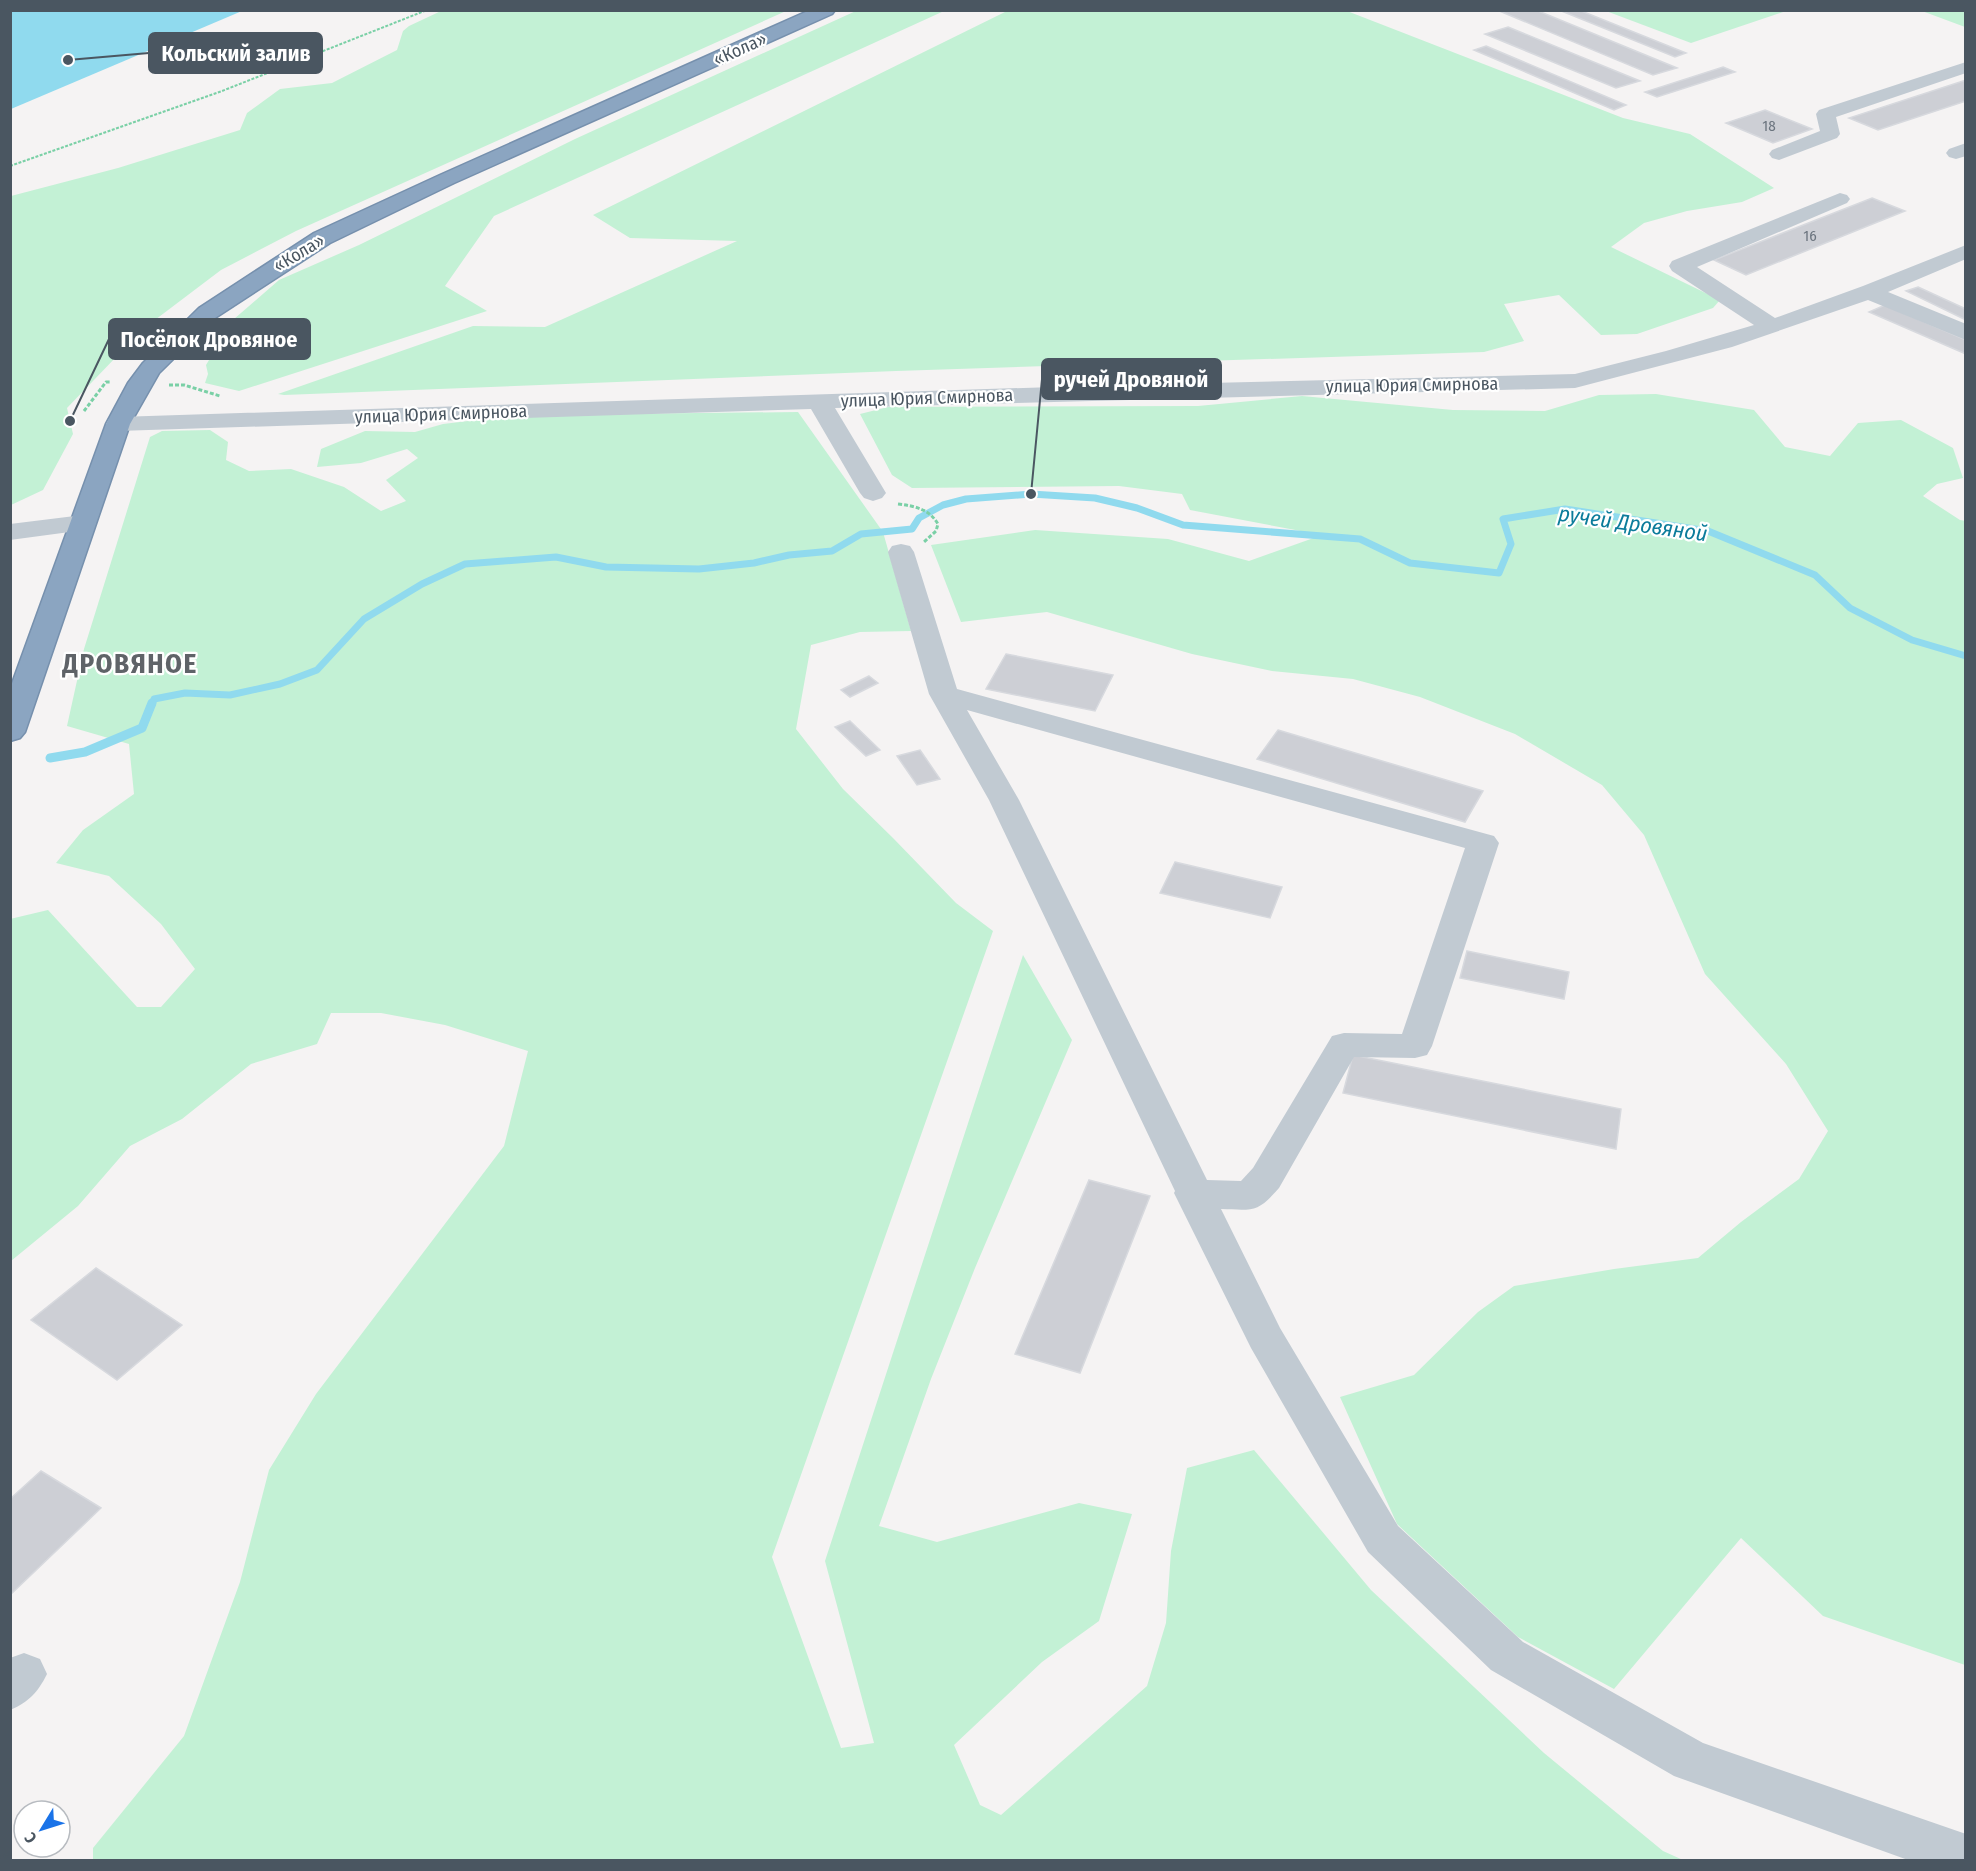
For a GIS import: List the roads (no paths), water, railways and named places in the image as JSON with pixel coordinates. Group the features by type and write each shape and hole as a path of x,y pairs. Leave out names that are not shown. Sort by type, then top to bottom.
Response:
{"highway":[{"name":"«Кола»","path":"10,732 118,424 140,384 167,351 207,313 322,238 447,179 826,10"}],"street":[{"path":"1779,154 1830,134 1826,114 1965,67"},
{"path":"1772,326 1680,266 1840,199"},
{"name":"улица Юрия Смирнова","path":"118,424 1575,381 1644,365 1772,326 1959,260"},
{"path":"1869,292 1965,333"},
{"path":"819,402 873,493"},
{"path":"10,532 83,523"},
{"path":"901,552 944,694 1004,800 1193,1193 1265,1337 1383,1539 1507,1656 1690,1760 1965,1858"},
{"path":"944,694 1483,843 1415,1046 1344,1045 1266,1179 1250,1196 1193,1193"}],"water":[{"path":"11,10 242,10 242,11 11,109"}],"waterway":[{"name":"ручей Дровяной","path":"152,705 154,699 185,693 230,695 280,684 317,670 364,619 422,584 465,564 556,557 606,567 699,569 754,563 789,555 832,551 861,534 912,529 919,518 943,505 966,499 1031,494 1095,498 1137,508 1183,525 1360,539 1410,563 1499,573 1511,544 1503,519 1565,509 1708,531 1815,575 1850,608 1912,640 1966,656"},
{"name":"ручей Дровяной","path":"50,758 85,752 142,728 152,703"}],"place":[{"name":"Кольский залив","path":"68,60"},
{"name":"Посёлок Дровяное","path":"70,421"},
{"name":"ручей Дровяной","path":"1031,494"}],"district":[{"name":"ДРОВЯНОЕ","path":"130,664"}]}
